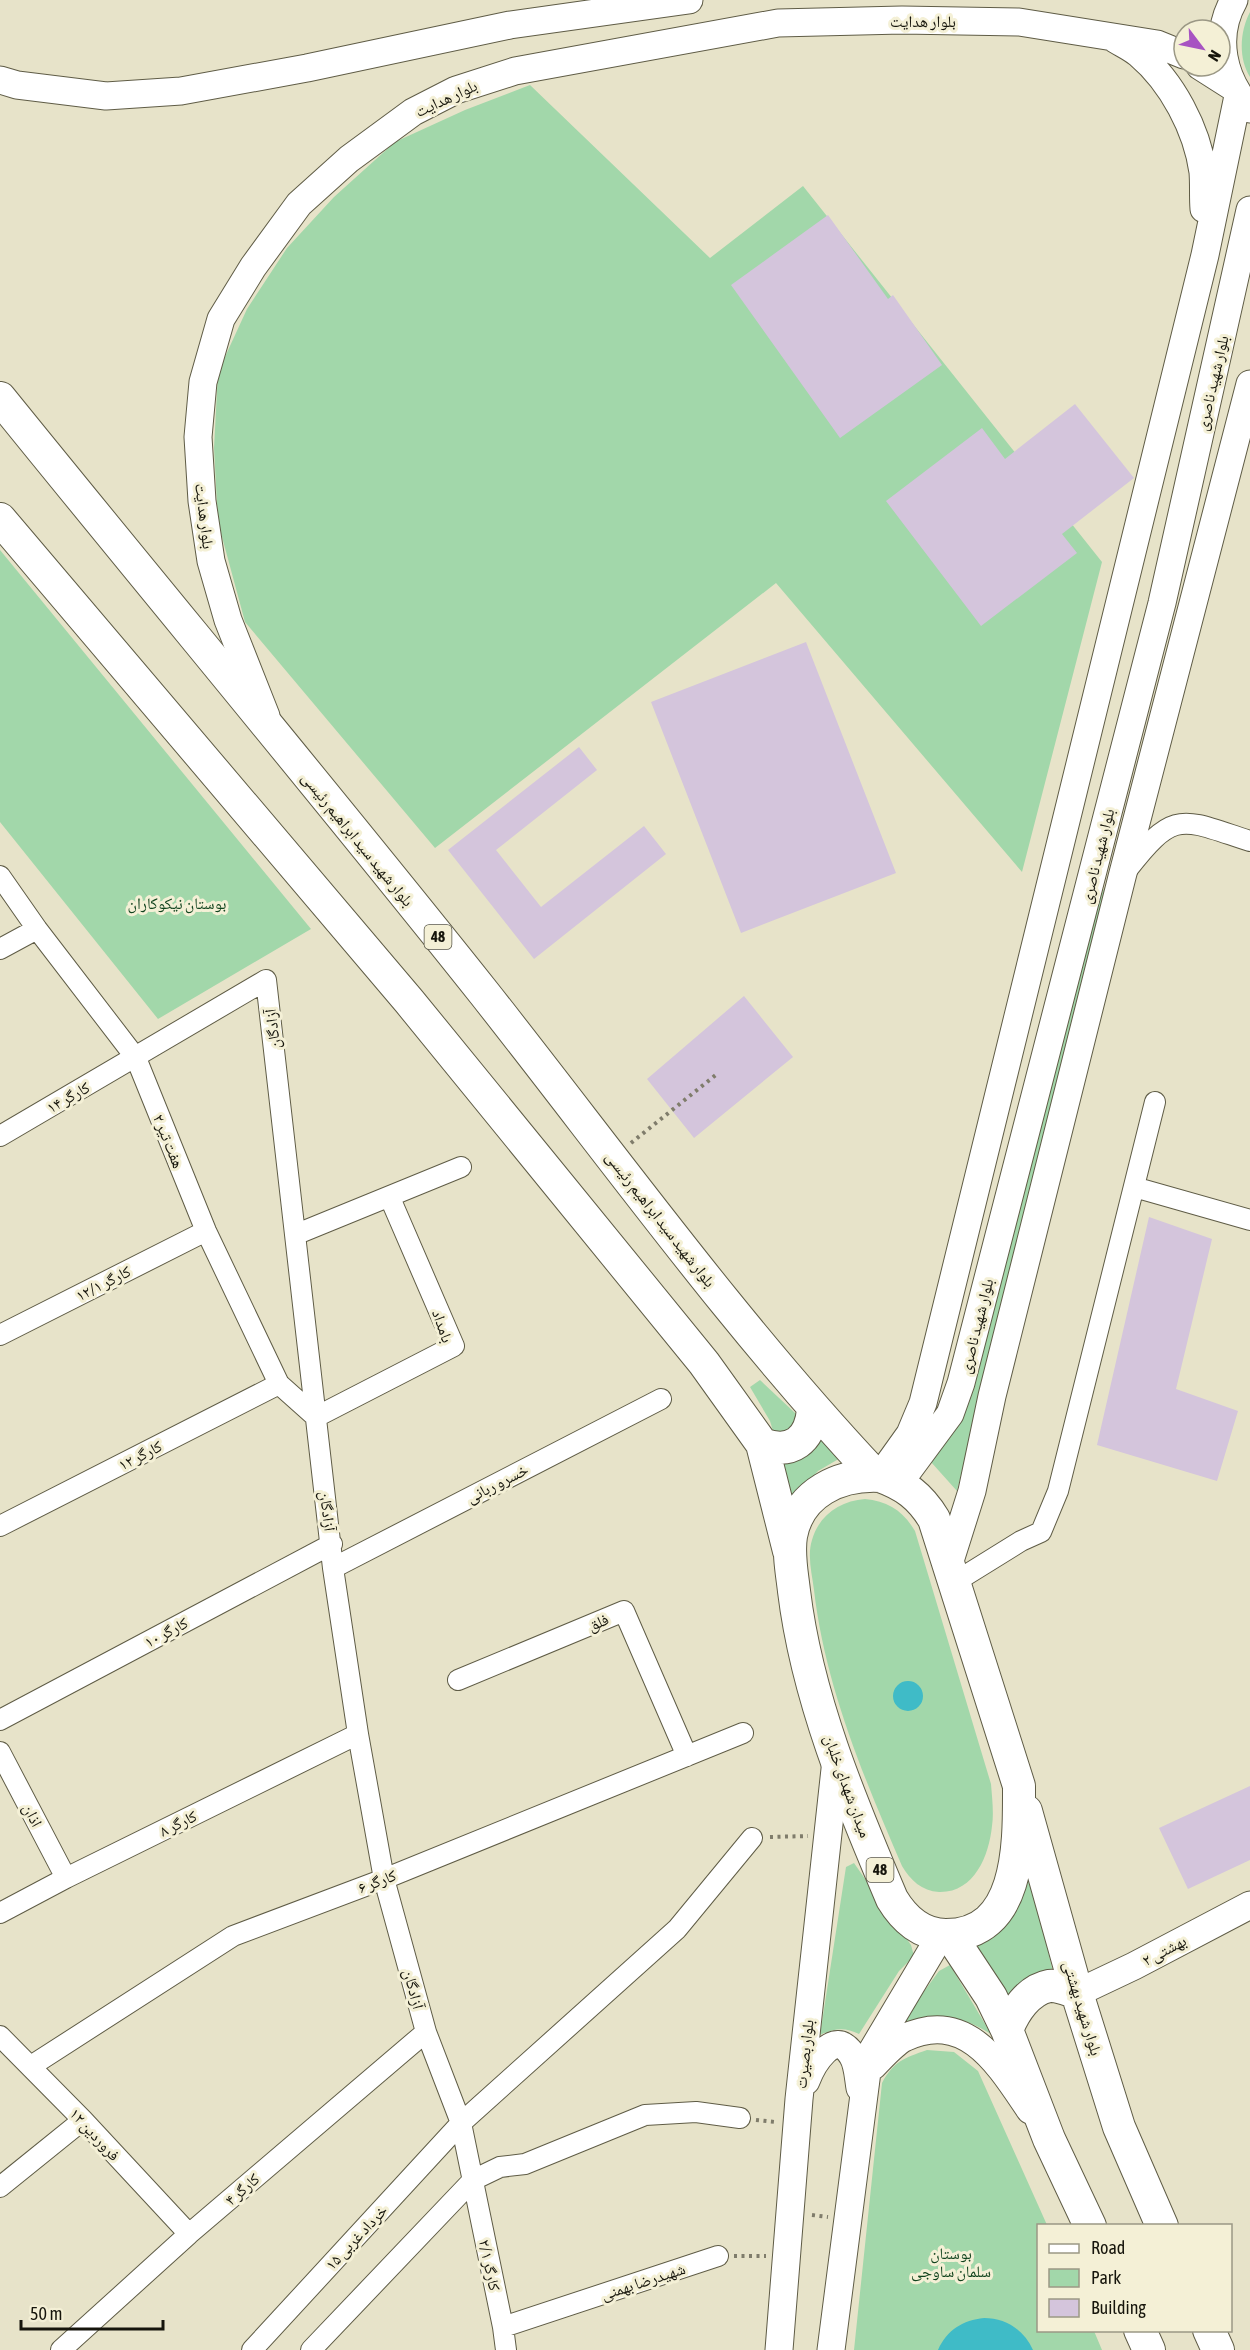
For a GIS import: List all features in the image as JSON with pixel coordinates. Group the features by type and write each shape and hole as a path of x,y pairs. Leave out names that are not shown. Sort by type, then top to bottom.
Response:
{"main road":[{"path":"0,80 17,85 106,96 181,91 306,68 510,25 689,0"},
{"path":"885,1478 910,1434 924,1403 1205,255 1240,97 1224,62 1222,35 1233,0"},
{"name":"بلوار هدایت","path":"273,734 228,620 211,561 202,501 198,437 203,382 221,319 253,267 299,204 349,159 413,112 456,90 515,71 778,23 902,20 1019,22 1109,35 1157,44 1172,51"},
{"path":"1109,35 1139,54 1158,74 1178,102 1194,137 1203,171 1205,255"},
{"path":"1215,78 1240,97"},
{"name":"بلوار شهید ناصری","path":"885,1478 950,1414 962,1383 1162,603 1250,210"},
{"name":"بلوار شهید ناصری","path":"952,1573 992,1396 1122,877 1250,384"},
{"name":"بلوار شهید سید ابراهیم رئیسی","path":"0,398 489,1000 813,1410 885,1478"},
{"name":"48","path":"0,519 409,1002 704,1363 762,1444 789,1551"},
{"path":"762,1444 778,1448 794,1444 812,1425 813,1410"},
{"name":"میدان شهدای خلبان","path":"885,1478 849,1477 833,1482 819,1491 797,1518 791,1534 789,1551 798,1624 817,1698 851,1803 900,1911 911,1923 926,1931 945,1935"},
{"name":"48","path":"885,1478 913,1492 925,1504 934,1519 1019,1786 1019,1817 1014,1866 1012,1882 1005,1898 998,1911 987,1922 972,1930 945,1935"},
{"name":"بلوار بصیرت","path":"779,2350 798,2112 837,1758"},
{"name":"بلوار شهید بهشتی","path":"1019,1786 1077,1993 1119,2127 1161,2224"},
{"name":"بهشتی ۲","path":"1077,1993 1250,1905"},
{"path":"831,2350 869,2056 945,1935 991,1997 1007,2030 1049,2139 1089,2224"},
{"path":"1007,2030 1020,2006 1033,1993 1048,1986 1058,1986 1077,1993"},
{"path":"866,2073 902,2039 925,2031 955,2031 975,2041 1001,2068 1049,2139"},
{"path":"798,2112 812,2065 825,2051 838,2045 847,2048 853,2056 862,2104"},
{"path":"1140,2332 1149,2350"},
{"path":"1209,2332 1218,2350"}],"street":[{"path":"1122,877 1149,841 1170,825 1183,822 1195,824 1250,841"},
{"name":"هفت تیر ۲","path":"0,876 37,929 136,1058 206,1231 279,1384 316,1417"},
{"path":"0,949 37,929"},
{"name":"آزادگان","path":"136,1058 266,980 297,1234 333,1568 358,1734 384,1879 426,2032 461,2123 473,2180"},
{"name":"کارگر ۱۴","path":"0,1136 136,1058"},
{"path":"952,1573 1041,1532 1058,1491 1155,1102"},
{"path":"297,1234 390,1198 461,1167"},
{"path":"1134,1187 1250,1221"},
{"name":"بامداد","path":"316,1417 454,1346 390,1198"},
{"name":"کارگر ۱۲/۱","path":"0,1335 206,1231"},
{"name":"کارگر ۱۲","path":"0,1526 279,1384"},
{"name":"خسرو ربانی","path":"333,1568 661,1399"},
{"name":"کارگر ۱۰","path":"0,1720 332,1544"},
{"name":"فلق","path":"458,1680 624,1611 687,1756"},
{"name":"کارگر ۶","path":"31,2066 233,1936 384,1879 743,1733"},
{"name":"کارگر ۸","path":"0,1913 358,1734"},
{"name":"اذان","path":"0,1752 66,1878"},
{"name":"۱۵ خرداد غربی","path":"252,2350 461,2123 677,1929 752,1838"},
{"name":"کارگر ۴","path":"61,2350 189,2234 426,2032"},
{"name":"۱۲ فروردین","path":"0,2036 83,2120 189,2234"},
{"path":"311,2350 473,2180 500,2167 525,2164 645,2115 696,2112 740,2118"},
{"path":"0,2187 83,2120"},
{"name":"کارگر ۲/۱","path":"473,2180 506,2350"},
{"name":"شهیدرضا بهمنی","path":"503,2327 718,2256"}],"path":[{"path":"613,1158 717,1074"},
{"path":"752,1838 828,1836"},
{"path":"740,2118 798,2112"},
{"path":"790,2214 847,2218"},
{"path":"718,2256 787,2256"}],"green space":[{"path":"1250,12 1250,77 1242,53 1242,36"},
{"path":"530,85 710,258 803,186 1102,562 1022,872 776,583 435,848 245,622 218,522 214,448 218,372 247,309 287,248 334,197 395,142 465,110"},
{"name":"بوستان نیکوکاران","path":"0,550 311,929 158,1019 0,822"},
{"path":"1105,887 957,1491 931,1462 1088,919"},
{"path":"760,1380 842,1457 818,1471 793,1498 770,1421 750,1387"},
{"path":"865,1499 881,1502 894,1508 915,1531 991,1784 993,1821 983,1860 978,1871 970,1879 951,1891 939,1892 922,1887 909,1876 902,1866 848,1731 819,1626 810,1559 815,1531 825,1517 839,1506"},
{"path":"854,1863 911,1945 914,1956 899,1971 859,2034 840,2029 820,2035 846,1867"},
{"path":"1030,1876 1054,1976 1009,2000 972,1945 994,1934 1010,1919"},
{"path":"950,1965 991,2034 967,2022 945,2017 922,2019 897,2028 939,1971"},
{"name":"بوستان سلمان ساوجی","path":"927,2050 954,2052 978,2071 1047,2224 1037,2224 1037,2332 1094,2332 1102,2350 854,2350 882,2083 895,2065 912,2055"}],"water":[{"path":"908,1681 919,1685 923,1696 919,1707 908,1711 897,1707 893,1696 897,1685"},
{"path":"984,2318 1000,2320 1013,2326 1025,2337 1033,2350 938,2350 946,2337 957,2327 969,2321"}],"building":[{"path":"828,215 888,299 893,295 942,365 840,438 731,285"},
{"path":"1075,404 1134,478 1062,534 1077,553 981,626 886,501 982,428 1005,459"},
{"path":"806,642 896,873 741,933 651,702"},
{"path":"579,747 597,770 496,850 541,907 644,826 666,854 534,959 448,850"},
{"path":"744,996 793,1057 694,1138 647,1079"},
{"path":"1149,1217 1212,1239 1176,1389 1238,1411 1217,1481 1097,1445"},
{"path":"1250,1786 1250,1860 1188,1889 1159,1828"}]}
